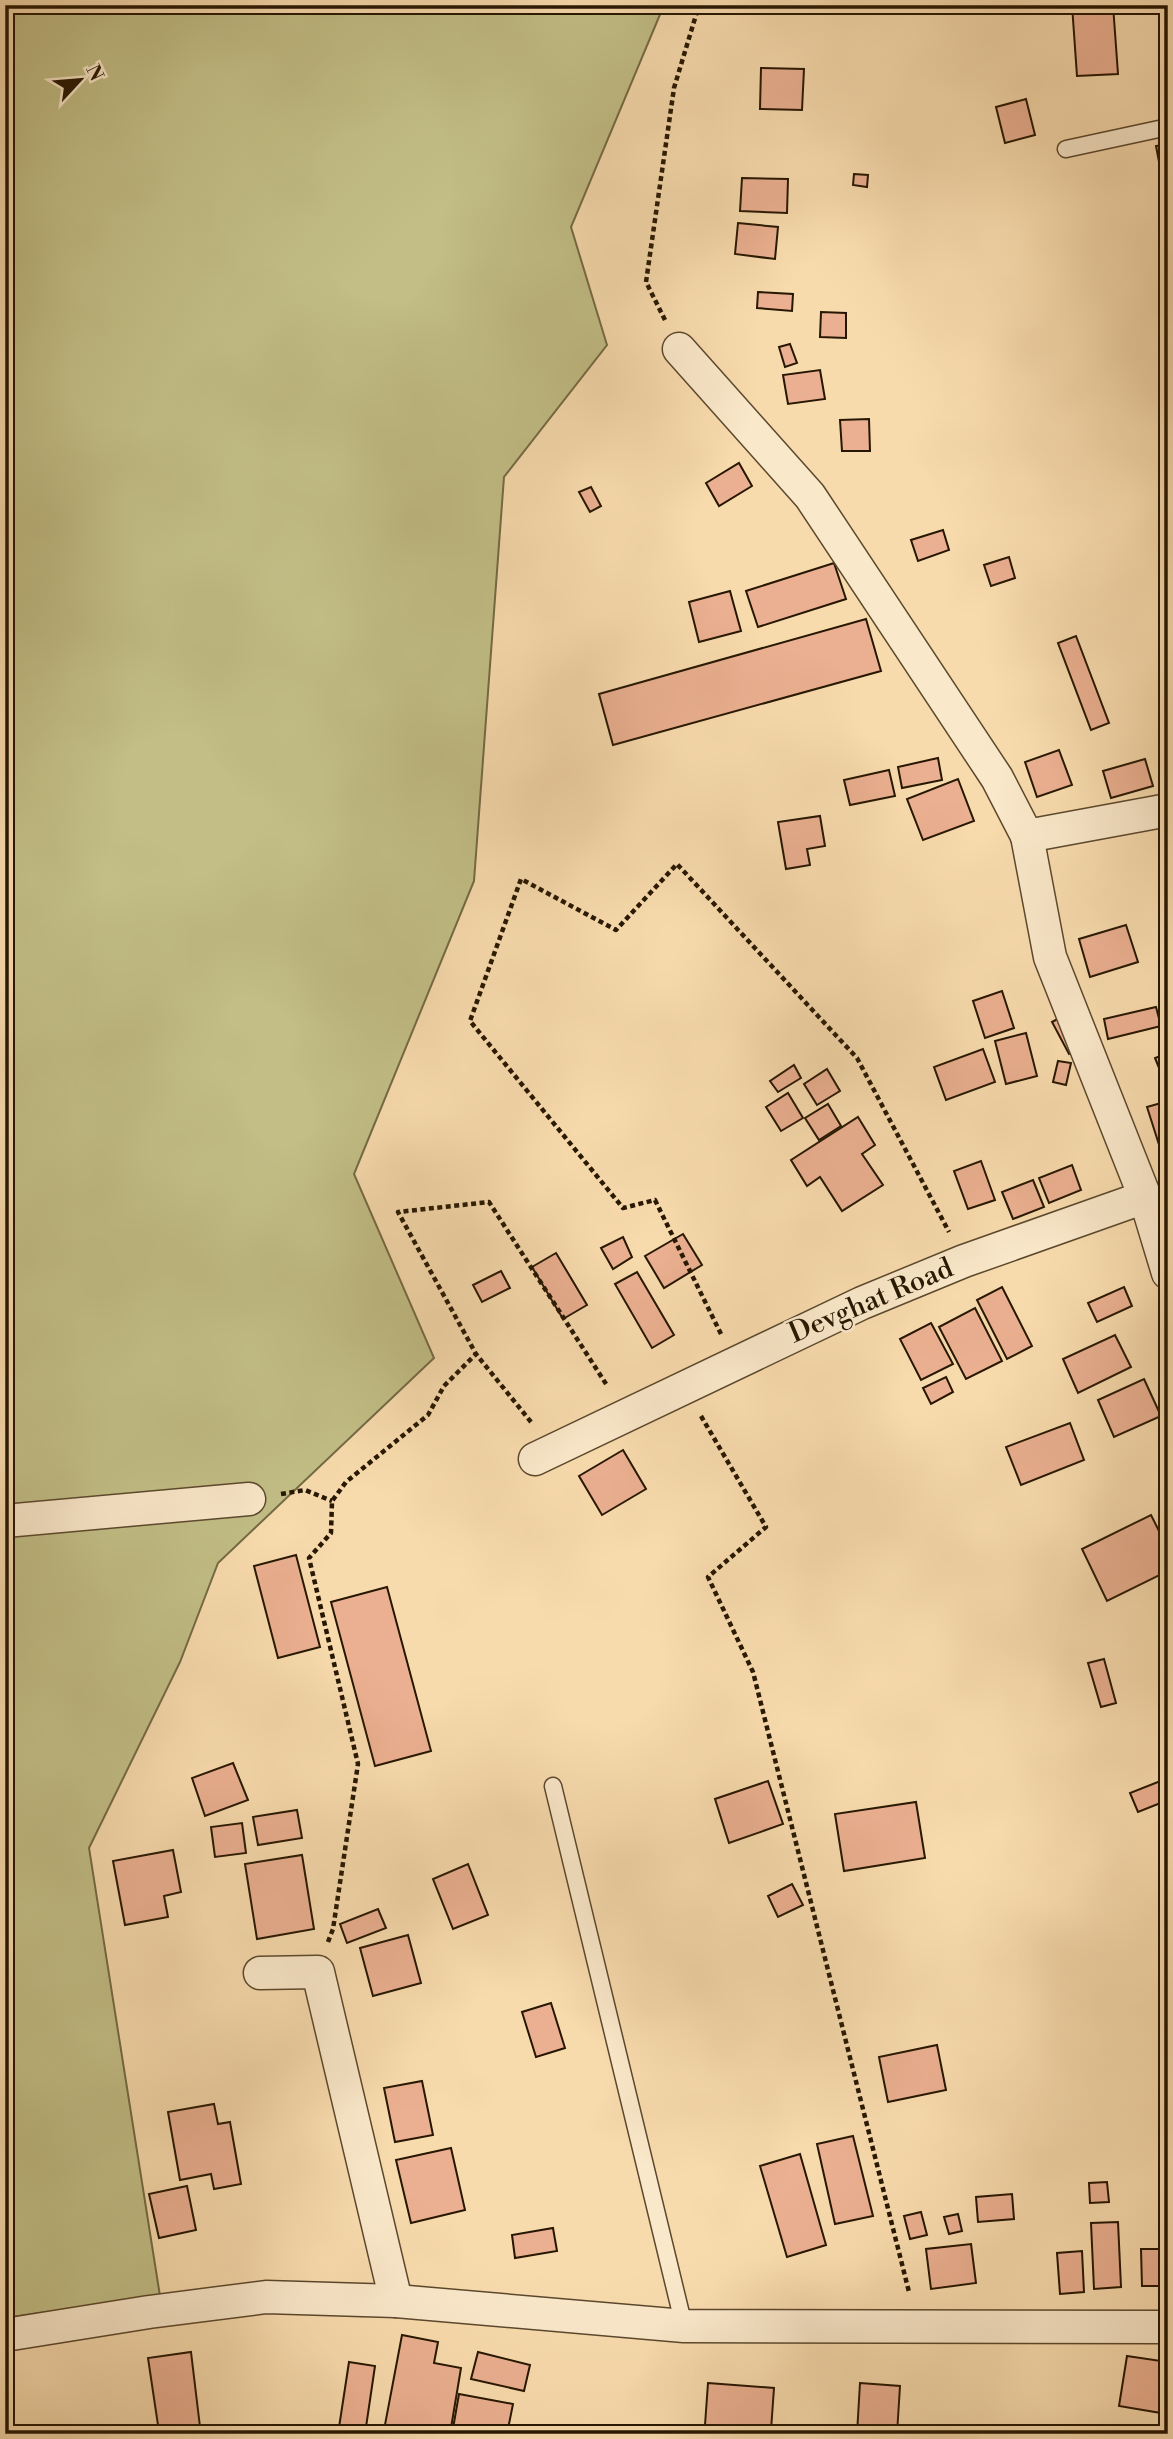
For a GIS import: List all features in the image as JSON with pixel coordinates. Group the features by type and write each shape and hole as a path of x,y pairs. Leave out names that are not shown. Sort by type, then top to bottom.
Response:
{"street":[{"path":"679,349 810,496 997,778 1027,836 1051,957 1145,1197 1168,1273"},
{"path":"1027,836 1168,810"},
{"name":"Devghat Road","path":"535,1459 862,1303 964,1261 1145,1197"},
{"path":"5,1521 249,1499"},
{"path":"260,1973 318,1972 396,2301"},
{"path":"5,2335 266,2297 396,2301 684,2326 1168,2328"}],"lane":[{"path":"1066,149 1168,127"},
{"path":"553,1786 684,2326"}],"path":[{"path":"679,349 646,282 674,88 699,5"},
{"path":"734,1362 655,1200 623,1208 470,1021 521,879 616,930 677,864 857,1058 964,1261"},
{"path":"574,1441 544,1437 476,1354 398,1212 489,1202 610,1391 648,1406"},
{"path":"318,1972 332,1929 358,1764 309,1558 331,1533 332,1501 346,1482 428,1415 444,1385 476,1354"},
{"path":"685,1388 766,1527 708,1577 753,1672 918,2327"},
{"path":"249,1499 305,1490 332,1501"}],"shaded area":[{"path":"5,5 664,5 571,227 607,345 504,477 474,881 354,1174 434,1358 218,1563 180,1662 89,1848 160,2296 5,2318"}],"building":[{"path":"1072,5 1113,5 1118,74 1077,76"},
{"path":"761,68 804,69 802,110 760,109"},
{"path":"1026,99 1035,135 1005,143 996,107"},
{"path":"1168,144 1168,209 1156,146"},
{"path":"854,174 868,175 867,187 853,185"},
{"path":"742,178 788,179 787,213 740,211"},
{"path":"738,223 778,227 775,259 735,254"},
{"path":"758,292 793,294 792,311 757,308"},
{"path":"821,312 846,313 846,338 820,337"},
{"path":"790,344 797,363 785,367 779,347"},
{"path":"820,370 825,399 788,404 783,375"},
{"path":"869,419 870,451 842,451 840,420"},
{"path":"739,463 752,486 719,506 706,483"},
{"path":"591,487 601,506 590,512 579,492"},
{"path":"943,530 949,550 918,561 911,540"},
{"path":"1009,557 1015,578 991,586 984,565"},
{"path":"834,563 846,599 758,627 746,591"},
{"path":"730,591 741,631 699,642 689,602"},
{"path":"866,619 881,671 613,745 599,694"},
{"path":"1076,636 1109,723 1091,730 1058,643"},
{"path":"1059,750 1072,785 1037,797 1025,762"},
{"path":"938,758 942,780 902,788 898,767"},
{"path":"1145,759 1153,786 1111,798 1103,771"},
{"path":"889,770 895,796 850,805 844,780"},
{"path":"958,779 974,821 923,840 907,799"},
{"path":"820,816 825,846 807,849 810,865 786,869 778,822"},
{"path":"1126,925 1138,962 1090,977 1079,939"},
{"path":"1002,991 1014,1028 985,1038 973,1001"},
{"path":"1156,1007 1161,1026 1108,1039 1104,1019"},
{"path":"1063,1016 1080,1048 1069,1054 1052,1022"},
{"path":"1026,1033 1037,1076 1006,1084 995,1041"},
{"path":"983,1049 995,1082 946,1100 934,1067"},
{"path":"1168,1053 1168,1090 1155,1058"},
{"path":"1058,1061 1071,1063 1066,1085 1053,1082"},
{"path":"794,1065 801,1078 778,1092 770,1081"},
{"path":"827,1069 840,1091 817,1105 804,1084"},
{"path":"788,1093 803,1118 781,1131 766,1107"},
{"path":"1168,1101 1168,1152 1162,1154 1147,1107"},
{"path":"828,1104 841,1126 819,1140 805,1118"},
{"path":"858,1117 875,1145 862,1154 883,1185 842,1211 820,1177 807,1186 791,1160"},
{"path":"981,1161 995,1200 968,1209 954,1171"},
{"path":"1072,1165 1081,1190 1049,1203 1039,1178"},
{"path":"1033,1180 1044,1207 1013,1219 1002,1192"},
{"path":"683,1234 702,1265 664,1288 645,1256"},
{"path":"623,1237 632,1257 613,1269 601,1248"},
{"path":"556,1253 587,1305 563,1319 532,1267"},
{"path":"501,1271 510,1288 482,1302 473,1285"},
{"path":"637,1272 674,1335 652,1348 615,1284"},
{"path":"1002,1287 1032,1346 1007,1359 977,1300"},
{"path":"1124,1287 1132,1306 1097,1322 1088,1303"},
{"path":"975,1308 1002,1361 966,1379 939,1327"},
{"path":"931,1323 953,1364 921,1380 900,1339"},
{"path":"1115,1335 1131,1367 1078,1393 1063,1359"},
{"path":"946,1377 953,1392 931,1404 923,1388"},
{"path":"1144,1379 1161,1416 1114,1437 1098,1400"},
{"path":"1070,1423 1084,1460 1021,1485 1006,1447"},
{"path":"623,1450 646,1489 602,1515 579,1476"},
{"path":"1151,1515 1168,1549 1168,1571 1107,1601 1082,1549"},
{"path":"296,1555 320,1647 278,1658 254,1566"},
{"path":"387,1587 431,1751 375,1766 331,1602"},
{"path":"1104,1659 1116,1703 1101,1707 1088,1663"},
{"path":"233,1763 248,1800 205,1816 192,1778"},
{"path":"1168,1778 1168,1800 1138,1812 1130,1793"},
{"path":"768,1781 783,1824 729,1843 715,1799"},
{"path":"916,1802 925,1858 844,1871 835,1814"},
{"path":"297,1810 302,1838 258,1845 253,1817"},
{"path":"242,1823 246,1853 215,1857 211,1827"},
{"path":"173,1850 181,1892 164,1896 168,1917 125,1925 113,1861"},
{"path":"302,1855 314,1929 257,1939 245,1864"},
{"path":"468,1864 488,1915 453,1929 433,1879"},
{"path":"792,1884 803,1905 778,1917 768,1896"},
{"path":"378,1909 386,1928 347,1943 340,1924"},
{"path":"408,1935 421,1983 373,1996 360,1948"},
{"path":"551,2003 565,2048 536,2057 522,2012"},
{"path":"937,2045 946,2090 888,2102 879,2057"},
{"path":"422,2081 433,2135 395,2142 384,2088"},
{"path":"214,2104 218,2124 230,2122 241,2184 214,2189 211,2174 180,2180 168,2112"},
{"path":"853,2136 873,2216 835,2224 817,2144"},
{"path":"451,2148 465,2210 411,2223 396,2160"},
{"path":"800,2154 826,2245 787,2257 760,2166"},
{"path":"1107,2182 1109,2202 1090,2203 1089,2183"},
{"path":"187,2186 196,2230 159,2238 149,2194"},
{"path":"1012,2194 1014,2219 978,2222 976,2197"},
{"path":"921,2212 927,2235 910,2239 904,2216"},
{"path":"958,2214 962,2231 949,2234 944,2217"},
{"path":"1118,2222 1121,2287 1094,2289 1091,2223"},
{"path":"553,2228 557,2251 515,2258 512,2235"},
{"path":"971,2244 976,2283 931,2289 926,2249"},
{"path":"1141,2249 1168,2249 1168,2286 1142,2286"},
{"path":"1082,2251 1084,2292 1060,2294 1057,2253"},
{"path":"402,2335 438,2342 434,2363 461,2368 450,2434 423,2429 422,2434 384,2430"},
{"path":"191,2352 200,2427 159,2432 148,2358"},
{"path":"478,2352 530,2365 524,2391 471,2379"},
{"path":"1127,2356 1168,2362 1161,2413 1119,2406"},
{"path":"349,2362 375,2366 365,2434 338,2434"},
{"path":"708,2383 774,2388 771,2430 705,2425"},
{"path":"860,2383 900,2386 897,2434 857,2434"},
{"path":"459,2394 513,2404 507,2434 452,2434"}]}
